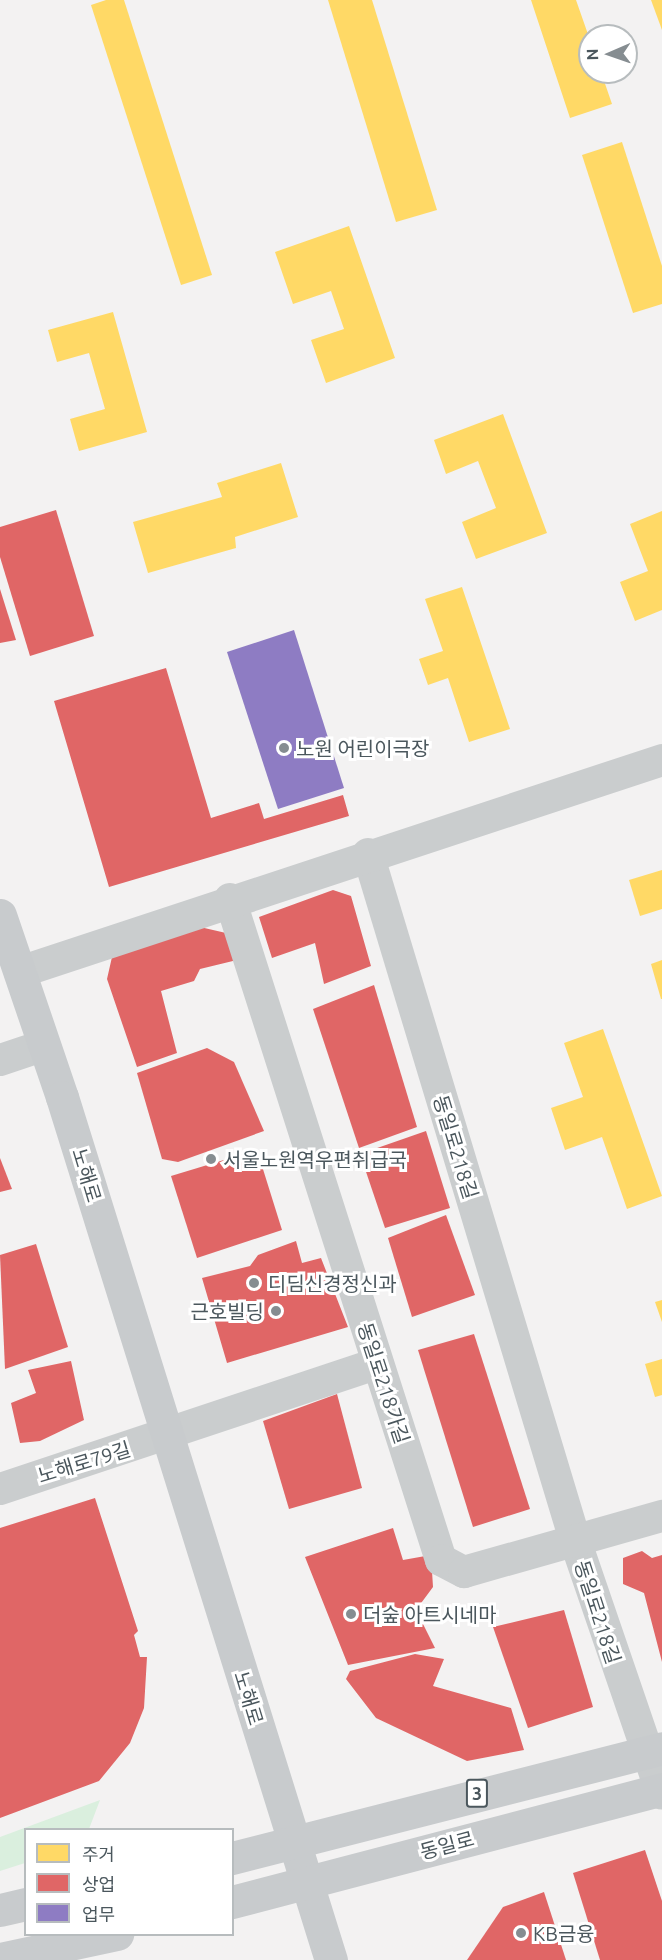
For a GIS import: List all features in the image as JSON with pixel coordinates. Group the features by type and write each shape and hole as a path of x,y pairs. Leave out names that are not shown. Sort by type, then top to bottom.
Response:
{"main road":[{"name":"노해로","path":"0,915 45,1045 305,1884 331,1960"},
{"name":"3","path":"234,1857 654,1750"},
{"name":"동일로","path":"234,1902 662,1791"},
{"path":"0,1910 24,1904"},
{"path":"0,1959 112,1936"}],"street":[{"path":"20,972 230,899 662,760"},
{"name":"동일로218길","path":"368,854 575,1540 654,1750 662,1791"},
{"name":"동일로218가길","path":"230,899 441,1560 464,1572 662,1516"},
{"path":"0,1060 45,1045"},
{"path":"168,1436 378,1364"},
{"name":"노해로79길","path":"0,1489 168,1436"}],"green space":[{"path":"100,1800 89,1828 24,1828"},
{"path":"24,1828 24,1863 0,1871 0,1837"}],"building: 주거":[{"path":"106,0 124,0 212,275 181,285 91,5"},
{"path":"328,0 372,0 437,210 396,222"},
{"path":"531,0 576,0 584,24 578,24 578,84 605,84 612,104 570,118"},
{"path":"651,0 662,0 662,30"},
{"path":"622,142 662,266 662,304 633,313 582,155"},
{"path":"349,226 395,358 326,383 311,340 344,329 331,291 293,304 275,252"},
{"path":"113,312 147,432 79,451 70,419 105,409 89,353 57,362 48,330"},
{"path":"503,414 547,533 476,559 462,522 496,508 478,461 446,474 434,440"},
{"path":"281,463 298,517 235,537 236,548 148,573 133,522 222,497 217,483"},
{"path":"662,511 662,610 635,621 620,582 648,571 630,524"},
{"path":"462,587 510,729 469,742 448,678 428,685 419,659 443,651 425,599"},
{"path":"662,870 662,909 640,916 629,880"},
{"path":"662,960 662,999 661,999 651,964"},
{"path":"603,1029 662,1196 627,1209 602,1137 565,1150 551,1108 583,1097 564,1043"},
{"path":"662,1300 662,1322 655,1302"},
{"path":"662,1359 662,1395 655,1397 645,1364"}],"building: 상업":[{"path":"56,510 94,636 30,656 0,557 0,527"},
{"path":"0,589 16,640 0,643"},
{"path":"166,668 211,818 259,803 264,819 343,795 349,816 109,887 54,701"},
{"path":"333,890 351,896 371,966 324,984 315,943 272,958 259,917"},
{"path":"200,927 226,933 237,960 200,969 194,981 161,991 177,1053 137,1067 107,979 112,957"},
{"path":"374,985 417,1127 359,1148 313,1009"},
{"path":"207,1048 234,1062 264,1131 178,1162 162,1159 137,1073"},
{"path":"426,1131 450,1208 385,1228 360,1154"},
{"path":"257,1150 282,1230 197,1258 171,1176"},
{"path":"0,1158 12,1189 0,1192"},
{"path":"446,1215 475,1295 412,1317 388,1238"},
{"name":"근호빌딩","path":"296,1241 302,1263 321,1258 348,1327 227,1363 202,1278 250,1266 258,1255"},
{"path":"36,1244 68,1347 5,1369 0,1255"},
{"path":"474,1334 530,1509 473,1527 418,1350"},
{"path":"71,1361 84,1420 40,1441 20,1443 11,1403 36,1393 28,1370"},
{"path":"337,1394 362,1488 289,1509 263,1421"},
{"path":"95,1498 138,1631 134,1635 140,1657 147,1657 144,1708 130,1743 99,1781 0,1818 0,1528"},
{"path":"393,1528 403,1560 431,1555 433,1587 416,1610 435,1648 348,1665 305,1557"},
{"path":"642,1551 652,1558 662,1555 662,1662 644,1593 623,1584 623,1558"},
{"path":"564,1610 593,1707 528,1728 493,1627"},
{"path":"415,1654 444,1659 433,1686 511,1708 524,1750 467,1761 376,1718 346,1679 350,1671"},
{"path":"645,1850 662,1901 662,1960 600,1960 573,1873"},
{"name":"KB금융","path":"544,1892 566,1960 467,1960 503,1907"}],"building: 업무":[{"path":"294,630 344,788 278,809 227,652"}],"place":[{"name":"노원 어린이극장","path":"284,748"},
{"name":"서울노원역우편취급국","path":"211,1159"},
{"name":"디딤신경정신과","path":"254,1283"},
{"name":"근호빌딩","path":"276,1311"},
{"name":"더숲 아트시네마","path":"351,1614"},
{"name":"KB금융","path":"521,1933"}]}
